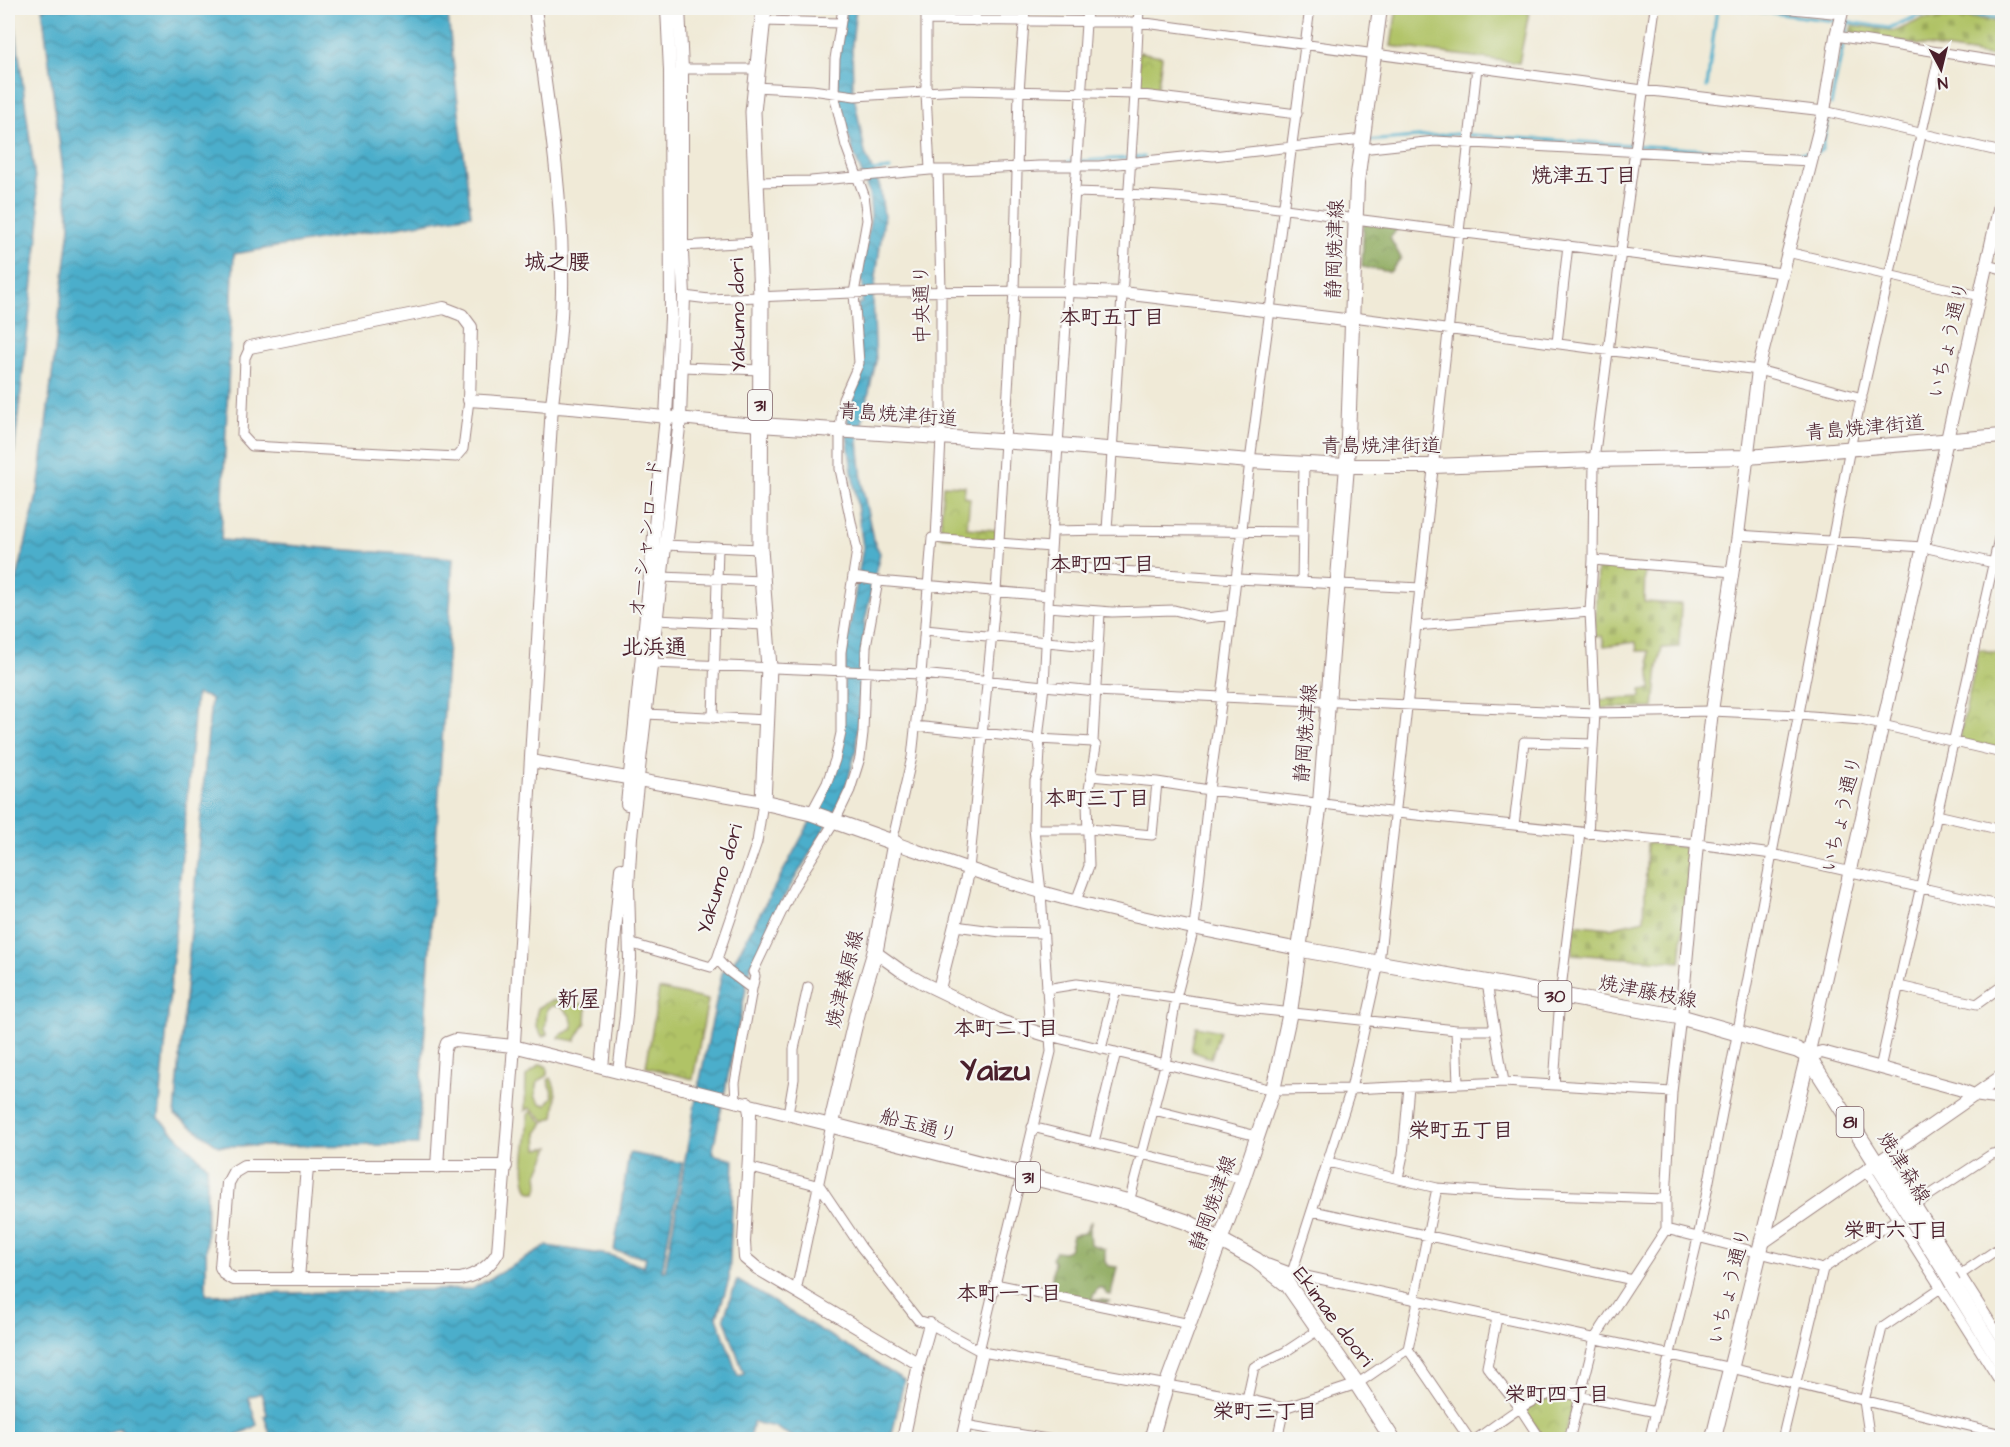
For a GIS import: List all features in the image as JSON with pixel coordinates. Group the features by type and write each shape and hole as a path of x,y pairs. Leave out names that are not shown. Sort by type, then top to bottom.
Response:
{"main road":[{"name":"静岡焼津線","path":"1151,1440 1166,1386 1243,1179 1273,1090 1290,1012 1320,803 1347,466 1355,219 1362,144 1380,8"},
{"name":"Yakumo dori","path":"762,802 769,667 760,549 761,296 753,112 764,14"},
{"name":"青島焼津街道","path":"760,424 1250,461 1347,466 1432,466 1748,457 2002,436"},
{"path":"762,802 812,813 893,843"},
{"name":"焼津榛原線","path":"831,1125 874,952 893,843"},
{"name":"焼津藤枝線","path":"1299,950 1681,1017 1797,1050 1808,1056"},
{"name":"焼津森線","path":"1808,1056 1951,1281 1997,1343 1999,1366"},
{"name":"いちょう通り","path":"1713,1440 1808,1056"},
{"name":"船玉通り","path":"831,1125 1129,1202 1187,1222 1220,1239"},
{"name":"Ekimae doori","path":"1220,1239 1290,1279 1318,1330 1357,1384 1393,1440"}],"street":[{"path":"506,1167 244,1166 234,1172 228,1183 221,1267 225,1274 233,1279 460,1280 492,1264 498,1252 506,1167 552,405 561,330 562,262 559,198 535,8"},
{"name":"オーシャンロード","path":"602,1068 634,778 666,417 671,318 670,71 667,8"},
{"name":"オーシャンロード","path":"619,1072 630,959 628,887 634,778 646,714 680,419 683,367 682,69 679,8"},
{"path":"812,813 827,783 841,733 840,670 857,550 840,469 840,430 843,399 859,363 854,293 867,220 864,195 846,146 834,93 834,59 843,8"},
{"name":"中央通り","path":"893,843 912,757 934,538 941,438 941,291 934,170 926,93 926,8"},
{"path":"975,21 976,8"},
{"path":"939,989 969,869 993,637 1014,290 1019,92 1025,8"},
{"path":"962,1440 995,1284 1051,1052 1041,892 1034,829 1035,781 1039,770 1038,739 1044,687 1087,8"},
{"path":"1107,530 1139,8"},
{"path":"1129,1202 1165,1065 1176,998 1194,928 1250,461 1310,8"},
{"path":"1554,1084 1560,997 1584,833 1593,744 1590,612 1594,460 1642,90 1655,8"},
{"path":"1569,1440 1595,1338 1666,1229 1672,1092 1697,844 1712,711 1738,535 1758,370 1824,111 1836,36 1843,11 1782,8"},
{"path":"764,14 840,23"},
{"path":"926,20 1138,22 1642,90 1824,111 2002,152"},
{"path":"1836,36 2002,62"},
{"path":"1648,1440 1698,1238 1850,448 1940,52"},
{"path":"1477,67 1379,963 1351,1089 1290,1279 1416,1300 1595,1338 1731,1368 2002,1434"},
{"path":"682,69 757,69"},
{"path":"755,87 812,90 855,96 960,90 1135,94 1297,114"},
{"path":"755,182 811,181 934,170 1130,163 1292,148 1435,141 1811,161"},
{"path":"1074,192 1128,194 1285,207 1355,219 1782,273"},
{"name":"いちょう通り","path":"1808,1056 2002,196"},
{"path":"682,246 758,242"},
{"path":"1557,343 1568,245"},
{"path":"1787,252 1980,296"},
{"path":"1987,265 2002,269"},
{"path":"684,296 710,299 877,292 1014,290 1123,293 1557,343 1758,370 1862,398"},
{"path":"444,308 462,315 471,327 469,400 464,449 456,457 252,446 242,435 245,358 250,347 444,308"},
{"path":"683,367 761,370"},
{"path":"469,400 552,405 680,419 760,424"},
{"path":"1302,582 1304,464"},
{"path":"1880,1068 2002,525"},
{"path":"1053,531 1303,532"},
{"path":"1738,535 1923,547 1994,563"},
{"path":"934,538 1052,547"},
{"path":"664,545 760,549"},
{"path":"712,718 718,547"},
{"path":"1593,560 1732,572"},
{"path":"1050,566 1237,579 1421,588"},
{"path":"854,577 1048,596"},
{"path":"661,578 762,581"},
{"path":"878,581 866,647 860,758 850,790 793,888 753,972 755,976 750,987 735,1083 737,1101 750,1113 744,1242 746,1258 757,1268 919,1364"},
{"path":"1048,607 1100,612 1164,609 1206,618 1232,615"},
{"path":"1076,901 1089,866 1087,802 1095,746 1093,742 1100,612"},
{"path":"1416,626 1590,612"},
{"path":"656,620 765,625"},
{"path":"925,630 1098,646"},
{"path":"651,663 921,674 1095,691 1222,697 1594,713 1712,711 1798,715 1861,720 2002,753"},
{"path":"646,714 767,720"},
{"path":"915,726 1038,739 1093,742"},
{"path":"1514,825 1524,742 1593,744"},
{"path":"531,761 762,802"},
{"path":"1090,776 1157,782 1396,813 1697,844 1772,854 2002,906"},
{"path":"1034,829 1089,829 1152,835 1157,782"},
{"name":"Yakumo dori","path":"720,962 757,842 762,802"},
{"path":"1937,815 2002,830"},
{"path":"893,843 1041,892 1299,950"},
{"path":"955,926 1001,932 1043,933"},
{"path":"629,943 711,967 720,962 750,987"},
{"path":"874,952 925,984 1003,1022 1116,1053 1273,1090 1504,1082 1672,1092"},
{"path":"1487,983 1504,1082"},
{"path":"1046,989 1077,984 1290,1012 1456,1030 1495,1030"},
{"path":"1899,986 1977,1004 2002,986"},
{"path":"788,1114 794,1079 796,1031 808,987"},
{"path":"1101,1049 1116,989"},
{"path":"1456,1030 1458,1084"},
{"name":"船玉通り","path":"437,1167 444,1052 447,1043 455,1040 513,1046 831,1125"},
{"path":"1808,1056 1822,1052 1974,1095 2002,1099"},
{"path":"1094,1142 1116,1053"},
{"path":"1761,1248 2002,1076"},
{"path":"1398,1178 1404,1155 1409,1086"},
{"path":"1154,1110 1257,1136"},
{"path":"796,1291 820,1186 831,1125"},
{"path":"1032,1127 1243,1179"},
{"path":"1916,1204 1992,1154 2002,1153"},
{"path":"1328,1161 1437,1188 1518,1194 1666,1199"},
{"path":"1876,1164 1916,1204 1951,1281 1999,1366 2002,1385"},
{"path":"1876,1164 1897,1218 1951,1281"},
{"path":"298,1279 307,1167"},
{"path":"748,1167 820,1186 861,1247 918,1320 981,1351 1247,1399 1284,1408 1357,1384 1408,1349"},
{"path":"1437,1188 1408,1349 1472,1440 1520,1408 1547,1394 1558,1392 1656,1412"},
{"path":"1313,1211 1633,1280"},
{"path":"1782,1440 1823,1269 1897,1218"},
{"path":"1666,1229 1698,1238 1761,1248 1823,1269"},
{"path":"1870,1440 1864,1401 1882,1328 2002,1246"},
{"path":"995,1284 1190,1324"},
{"path":"1497,1318 1487,1366 1520,1408 1540,1440"},
{"path":"903,1440 930,1324"},
{"path":"1247,1399 1254,1367 1285,1352 1318,1330"},
{"path":"1277,1440 1284,1408"},
{"path":"965,1425 1053,1440"}],"green space":[{"path":"1397,8 1510,8 1529,12 1519,63 1391,46"},
{"path":"1970,18 2002,21 2002,58 1850,34 1852,25 1896,31 1922,19"},
{"path":"1139,52 1162,56 1157,93 1138,89"},
{"path":"1364,221 1398,228 1390,238 1401,258 1390,272 1362,267"},
{"path":"943,485 965,486 964,497 970,498 967,528 997,530 996,540 940,536"},
{"path":"1597,563 1645,567 1644,602 1681,604 1679,647 1662,648 1654,708 1599,708 1598,700 1641,697 1641,690 1651,689 1649,651 1637,651 1636,642 1604,646 1602,636 1595,637"},
{"path":"1979,649 2002,654 2002,749 1959,740"},
{"path":"1647,843 1691,848 1680,962 1572,954 1574,924 1610,928 1644,920"},
{"path":"659,989 708,1000 693,1079 646,1067"},
{"path":"562,1000 587,1005 586,1022 575,1041 559,1038 560,1035 573,1029 570,1016 561,1006 552,1006 547,1009 545,1030 548,1034 543,1037 537,1027 538,1008 550,1001"},
{"path":"1196,1026 1220,1031 1211,1058 1191,1051"},
{"path":"541,1064 547,1067 547,1076 538,1081 535,1096 540,1103 546,1105 553,1096 548,1080 551,1078 556,1092 554,1117 546,1121 530,1108 525,1111 526,1076"},
{"path":"531,1111 544,1123 537,1133 538,1149 550,1147 538,1174 539,1184 536,1193 529,1191 524,1173 528,1115"},
{"path":"1091,1221 1090,1244 1105,1249 1105,1262 1108,1266 1117,1267 1111,1295 1102,1288 1098,1288 1091,1299 1110,1301 1105,1303 1050,1293 1054,1262 1052,1258 1056,1251 1069,1250 1073,1235 1085,1233"},
{"path":"1555,1397 1569,1397 1573,1405 1564,1439 1544,1439 1524,1411"}],"water":[{"path":"8,8 13,8 40,218 14,454 8,483"},
{"path":"42,8 447,8 471,215 234,254 221,540 453,558 418,1145 219,1146 175,1115 211,698 196,694 159,1118 207,1166 206,1295 472,1289 547,1246 609,1255 644,1267 646,1257 614,1251 629,1153 682,1163 662,1271 665,1271 695,1104 722,973 729,964 733,963 821,802 839,763 846,649 863,547 847,436 848,414 860,372 858,304 862,303 863,283 860,281 871,215 869,193 853,151 838,99 837,59 846,8 856,8 852,44 853,90 865,153 880,187 884,217 873,299 876,361 858,441 863,490 873,539 880,553 865,621 856,750 848,780 836,809 781,902 750,969 712,1154 734,1160 729,1280 717,1317 738,1376 744,1374 724,1317 737,1280 904,1380 891,1439 796,1439 775,1427 753,1422 749,1440 272,1439 264,1416 267,1414 261,1393 248,1397 257,1425 232,1439 127,1439 120,1427 97,1439 8,1440 8,616 38,491 70,226"}],"waterway":[{"path":"1707,87 1717,8"},
{"path":"1732,8 1836,21"},
{"path":"1849,22 1889,28 1920,15 1953,14 2002,18"},
{"path":"1831,104 1848,22"},
{"path":"1818,152 1822,150 1828,120"},
{"path":"1366,141 1456,134 1727,151 1808,153"},
{"path":"1067,162 1144,157"},
{"path":"870,171 890,169"}],"district":[{"name":"焼津五丁目","path":"1584,175"},
{"name":"城之腰","path":"557,262"},
{"name":"本町五丁目","path":"1112,317"},
{"name":"本町四丁目","path":"1102,564"},
{"name":"北浜通","path":"654,647"},
{"name":"本町三丁目","path":"1097,798"},
{"name":"新屋","path":"579,999"},
{"name":"本町二丁目","path":"1006,1028"},
{"name":"Yaizu","path":"995,1070"},
{"name":"栄町五丁目","path":"1461,1130"},
{"name":"栄町六丁目","path":"1896,1230"},
{"name":"本町一丁目","path":"1009,1293"},
{"name":"栄町四丁目","path":"1557,1394"},
{"name":"栄町三丁目","path":"1265,1411"}]}
